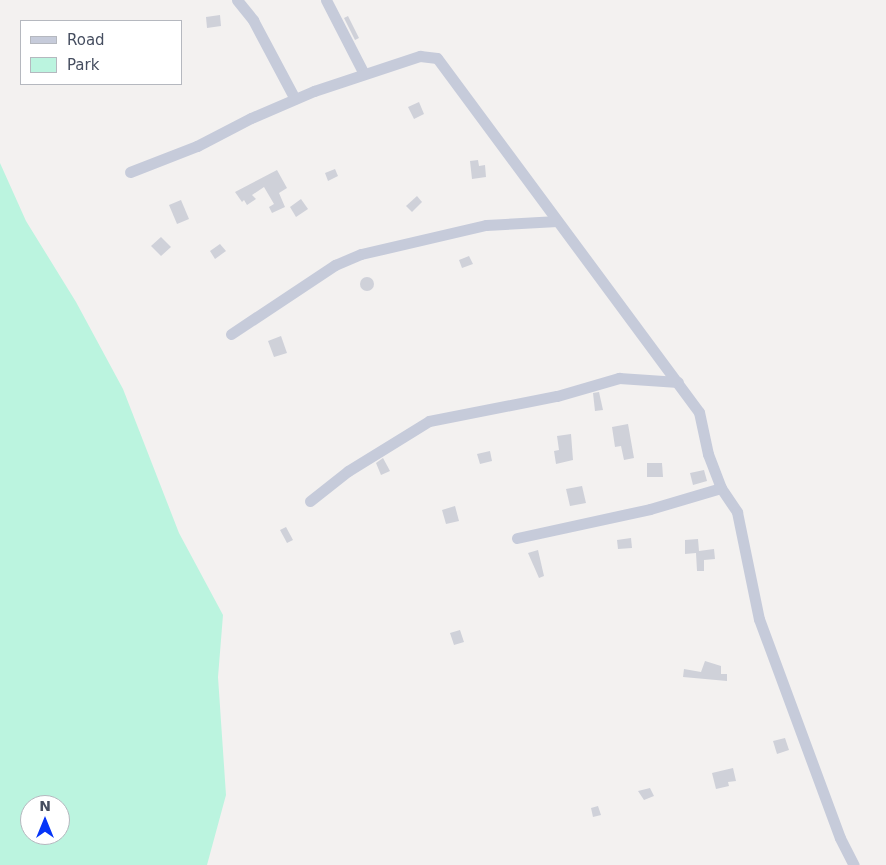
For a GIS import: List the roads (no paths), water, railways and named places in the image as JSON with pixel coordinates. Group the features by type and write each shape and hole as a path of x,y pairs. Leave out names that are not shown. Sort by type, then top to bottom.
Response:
{"street":[{"path":"237,0 253,20 295,99"},
{"path":"326,0 364,74"},
{"path":"130,172 197,146 295,99 420,56 437,58 556,221 678,382 698,412 708,454 721,488 737,512 759,619 840,838 854,865"},
{"path":"231,334 335,265 361,254 486,225 556,221"},
{"path":"310,501 348,471 429,421 557,396 619,378 678,382"},
{"path":"517,538 650,509 721,488"}]}
